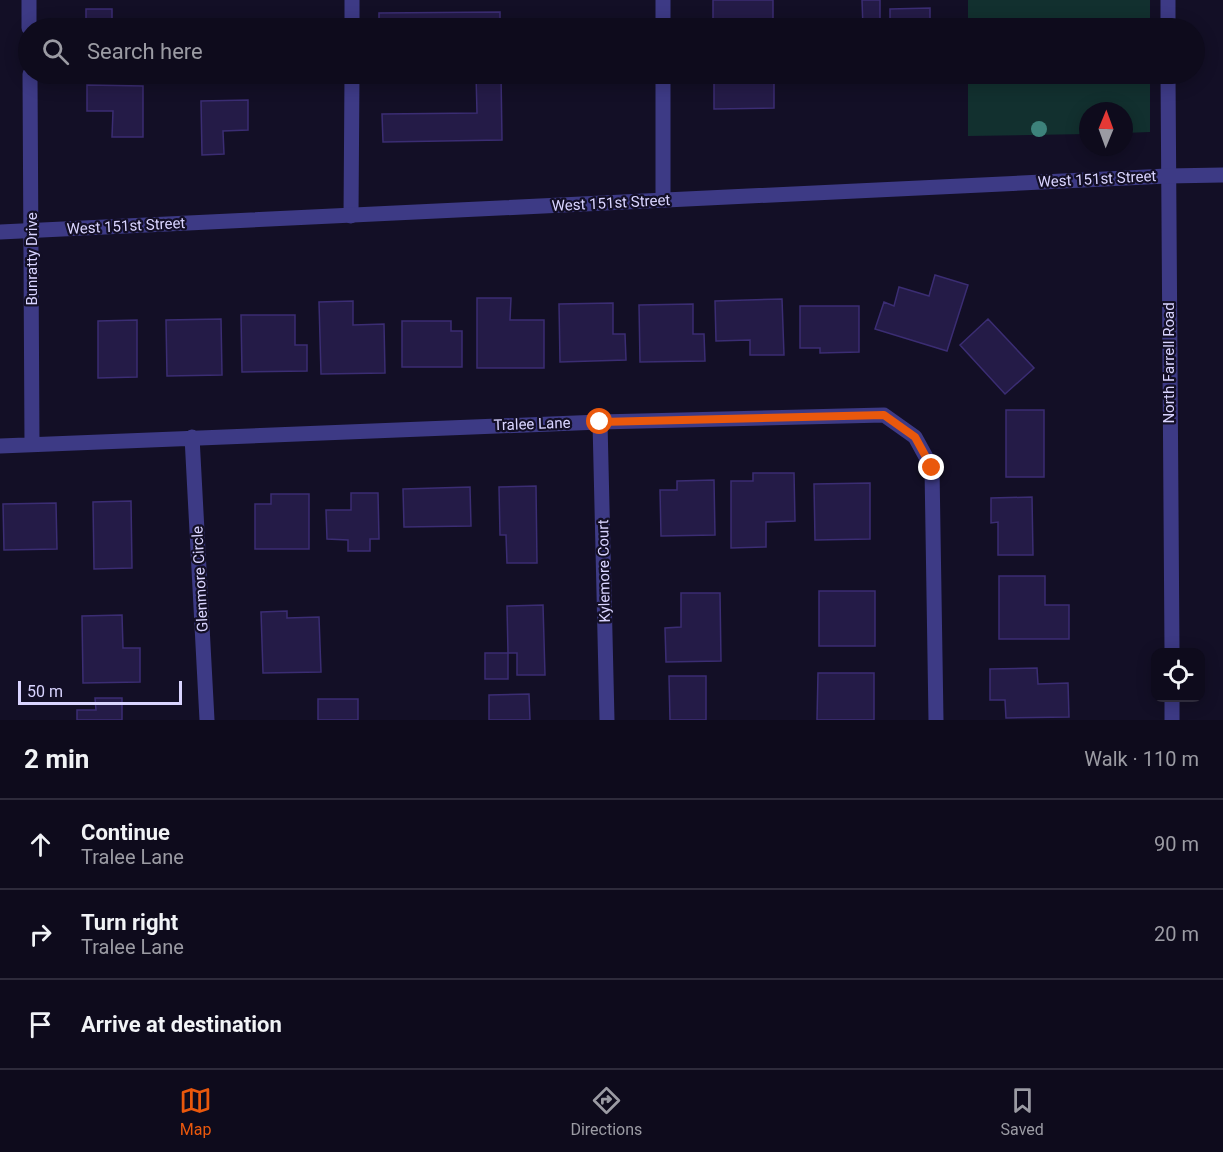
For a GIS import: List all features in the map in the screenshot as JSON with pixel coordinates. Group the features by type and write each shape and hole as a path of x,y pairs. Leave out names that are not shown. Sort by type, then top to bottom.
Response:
{"street":[{"path":"29,0 29,18"},
{"path":"352,0 352,18"},
{"path":"663,0 663,18"},
{"path":"1168,0 1168,18"},
{"name":"Bunratty Drive","path":"30,84 32,444"},
{"path":"351,216 352,84"},
{"path":"663,84 663,200"},
{"name":"North Farrell Road","path":"1168,84 1172,648"},
{"name":"West 151st Street","path":"0,232 1223,175"},
{"name":"Tralee Lane","path":"0,446 600,422 884,415 915,437 932,468 936,720"},
{"name":"Kylemore Court","path":"600,422 607,720"},
{"name":"Glenmore Circle","path":"192,437 207,720"},
{"path":"1172,702 1172,720"}],"green space":[{"path":"968,0 1150,0 1150,18 968,18"},
{"path":"968,84 1150,84 1150,132 1133,133 1133,102 1079,102 1079,134 968,136"}],"building":[{"path":"713,0 773,0 773,18 713,18"},
{"path":"862,0 880,0 880,18 863,18"},
{"path":"930,8 930,18 890,18 890,9"},
{"path":"86,9 112,9 112,18 86,18"},
{"path":"500,12 500,18 379,18 379,13"},
{"path":"476,84 501,84 502,140 383,142 382,114 477,113"},
{"path":"714,84 774,84 774,108 714,109"},
{"path":"87,85 143,86 143,137 112,137 113,111 87,111"},
{"path":"248,100 248,130 223,131 224,154 202,155 201,101"},
{"path":"935,275 968,285 947,351 875,329 884,302 894,306 899,287 929,296"},
{"path":"477,298 511,298 510,320 544,320 544,368 477,368"},
{"path":"782,299 784,355 750,355 750,340 716,341 715,301"},
{"path":"353,301 353,325 384,324 385,373 321,374 319,302"},
{"path":"613,303 613,334 625,334 626,360 560,362 559,304"},
{"path":"693,304 693,334 704,334 705,361 640,362 639,305"},
{"path":"800,306 859,306 859,352 820,353 820,348 800,348"},
{"path":"241,315 295,315 295,345 307,345 307,371 242,372"},
{"path":"221,319 222,375 167,376 166,320"},
{"path":"988,319 1034,368 1005,394 960,345"},
{"path":"137,320 137,377 98,378 98,321"},
{"path":"402,321 451,321 451,331 462,331 462,367 402,367"},
{"path":"1006,410 1044,410 1044,477 1006,477"},
{"path":"753,473 794,473 795,521 766,522 766,547 731,548 731,481 753,481"},
{"path":"714,480 715,535 661,536 660,490 677,490 677,481"},
{"path":"870,483 870,539 815,540 814,484"},
{"path":"536,486 537,563 507,563 506,535 500,535 499,487"},
{"path":"470,487 471,526 404,527 403,489"},
{"path":"351,493 378,493 379,539 370,539 370,551 348,551 348,540 327,539 326,510 351,510"},
{"path":"271,494 309,494 309,549 255,549 255,504 271,504"},
{"path":"1032,497 1033,555 998,555 998,522 991,523 991,498"},
{"path":"131,501 132,568 94,569 93,502"},
{"path":"56,503 57,549 4,550 3,504"},
{"path":"999,576 1045,576 1045,605 1069,605 1069,639 999,639"},
{"path":"819,591 875,591 875,646 819,646"},
{"path":"681,593 720,593 721,661 666,662 665,628 681,627"},
{"path":"543,605 545,675 517,675 517,653 508,653 507,606"},
{"path":"287,611 287,618 319,617 321,672 263,673 261,612"},
{"path":"122,615 123,648 140,648 140,682 83,683 82,616"},
{"path":"485,653 508,653 508,679 485,679"},
{"path":"1037,668 1038,684 1068,683 1069,717 1006,718 1005,700 990,700 990,669"},
{"path":"818,673 874,673 874,720 817,720"},
{"path":"669,676 706,676 706,720 670,720"},
{"path":"529,694 530,720 489,720 489,695"},
{"path":"95,698 122,698 122,720 77,720 77,710 96,710"},
{"path":"318,699 358,699 358,720 318,720"}],"route":[{"path":"600,422 884,415 915,437 932,468"}]}
